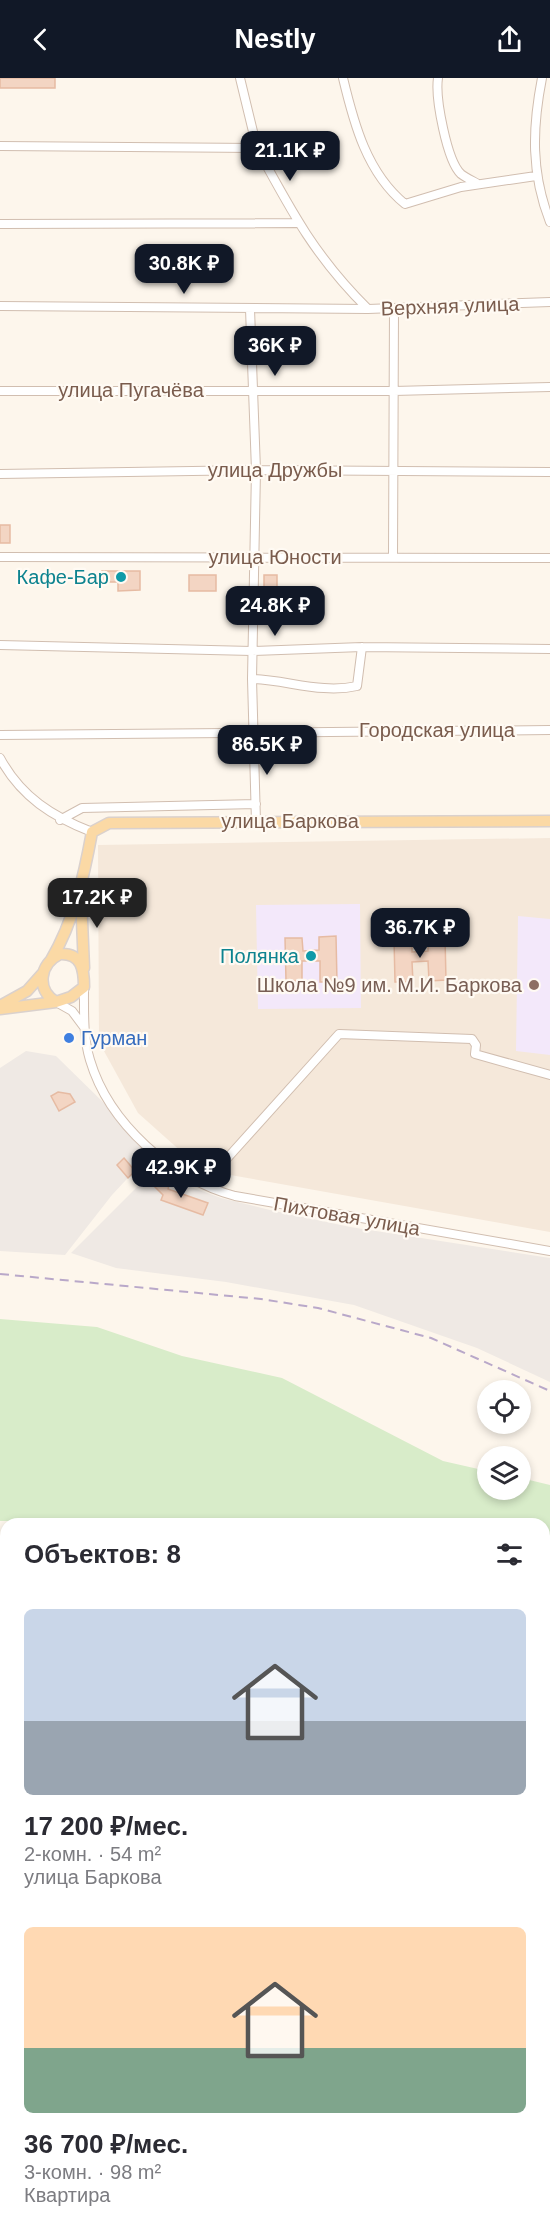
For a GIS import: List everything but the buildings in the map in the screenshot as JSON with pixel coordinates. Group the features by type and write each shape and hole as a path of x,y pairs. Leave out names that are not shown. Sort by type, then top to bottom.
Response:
{"main road":[{"name":"улица Баркова","path":"92,832 109,824 122,822 550,821"},
{"path":"0,1007 27,991 43,973 62,941 80,890 92,832"},
{"path":"0,1007 56,1002 76,994 84,987 80,890"},
{"path":"51,960 60,954 71,955 78,959 84,970"},
{"path":"43,973 43,990 56,1002"}],"street":[{"name":"Верхняя улица","path":"240,78 257,148 297,223 336,277 369,309 550,302"},
{"path":"343,78 351,111 370,163 387,190 405,204 461,186 536,176"},
{"path":"438,78 437,88 443,130 460,173 478,184"},
{"path":"542,78 533,143 536,176 550,222"},
{"path":"0,146 257,148"},
{"path":"0,224 297,223"},
{"path":"0,306 369,309"},
{"path":"393,557 394,308"},
{"path":"250,309 256,470 252,651 252,731 256,822"},
{"name":"улица Пугачёва","path":"0,391 394,391 550,387"},
{"name":"улица Дружбы","path":"0,474 256,470 550,472"},
{"name":"улица Юности","path":"0,557 550,558"},
{"path":"0,645 252,651 362,647 550,649"},
{"path":"252,679 311,688 357,686 362,647"},
{"name":"Городская улица","path":"0,735 550,730"},
{"path":"0,758 15,782 29,796 60,820 92,832"},
{"path":"60,820 82,808 256,804"},
{"name":"Пихтовая улица","path":"84,987 88,1056 99,1083 124,1122 163,1159 214,1189 235,1196 550,1251"},
{"path":"56,1002 72,1011 86,1030"},
{"path":"214,1189 222,1164 339,1034 472,1039 476,1045 476,1054 550,1075"}],"shaded area":[{"path":"550,838 550,1232 202,1170 138,1113 99,1042 98,845"},
{"path":"360,904 361,1008 258,1009 256,905"},
{"name":"Школа №9 им. М.И. Баркова","path":"518,916 550,919 550,1055 516,1051"},
{"path":"26,1051 56,1056 155,1153 138,1167 112,1195 65,1255 0,1251 0,1068"},
{"path":"156,1168 177,1182 221,1198 270,1210 350,1227 550,1258 550,1382 477,1348 354,1305 226,1282 116,1268 71,1253"}],"green space":[{"path":"0,1319 97,1327 182,1356 282,1378 443,1461 477,1469 477,1500 531,1500 531,1480 550,1485 550,1518 0,1518"}],"railway":[{"path":"0,1274 261,1299 318,1308 431,1338 550,1391"}],"place":[{"name":"Кафе-Бар","path":"121,577"},
{"name":"Полянка","path":"311,956"},
{"name":"Школа №9 им. М.И. Баркова","path":"534,985"},
{"name":"Гурман","path":"69,1038"}]}
